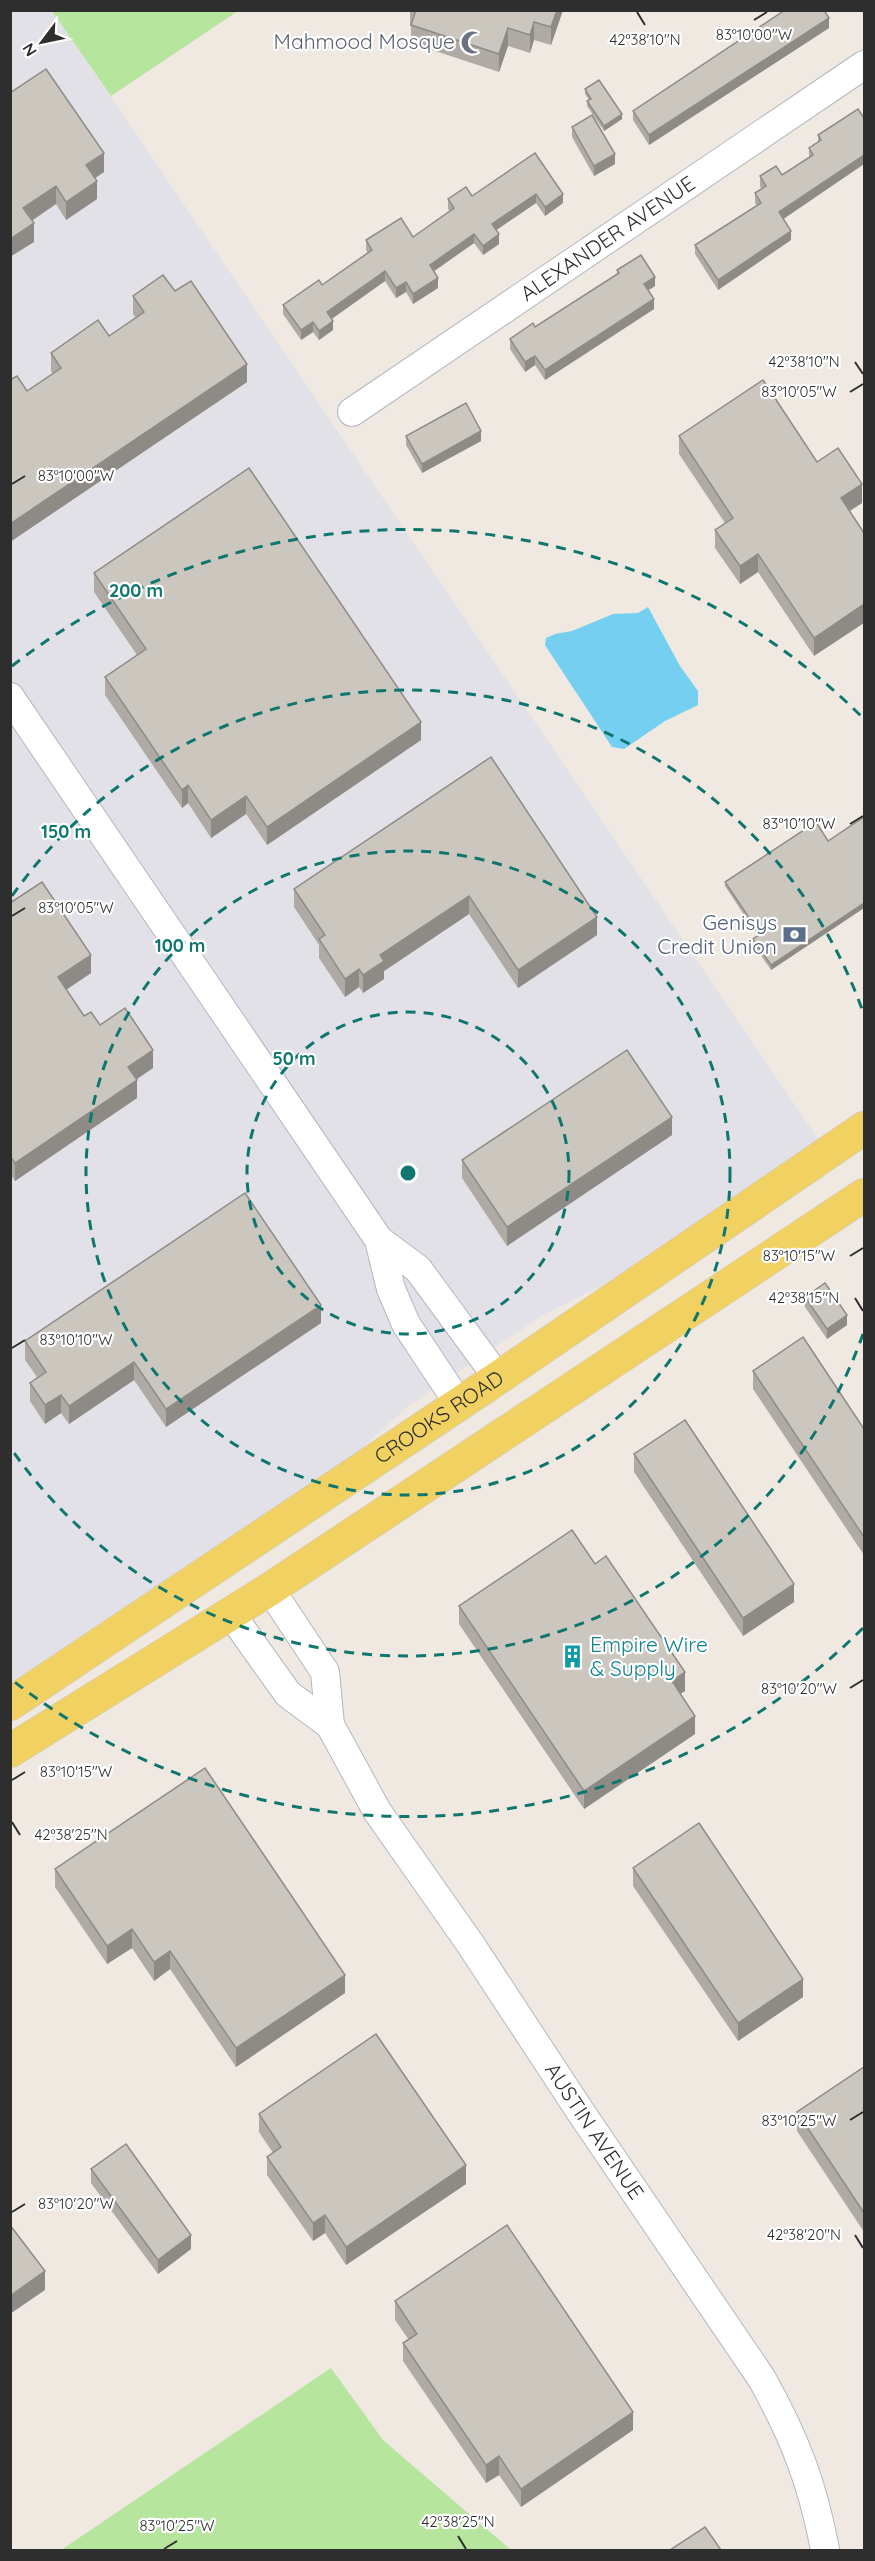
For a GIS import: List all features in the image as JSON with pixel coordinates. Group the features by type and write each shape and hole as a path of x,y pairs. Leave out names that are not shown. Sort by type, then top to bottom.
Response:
{"main road":[{"name":"CROOKS ROAD","path":"10,1704 498,1378 864,1128"},
{"path":"10,1751 270,1589 864,1195"},
{"path":"649,1274 633,1304 640,1328 651,1338"},
{"path":"485,1448 500,1427 507,1408 506,1394 498,1378"},
{"path":"231,1614 224,1600 222,1586 229,1569 248,1545"}],"street":[{"name":"ALEXANDER AVENUE","path":"352,412 864,65"},
{"path":"10,697 379,1240 418,1269 498,1378"},
{"path":"379,1240 391,1289 406,1324 459,1404"},
{"name":"AUSTIN AVENUE","path":"270,1589 325,1672 330,1725 377,1811 471,1945 591,2128 762,2379 785,2420 807,2474 817,2505 825,2550"},
{"name":"AUSTIN AVENUE","path":"231,1614 288,1694 330,1725"}],"shaded area":[{"path":"52,10 818,1139 626,1273 543,1315 407,1407 356,1454 11,1687 10,11"}],"green space":[{"path":"52,11 238,11 111,96"},
{"path":"331,2368 383,2440 511,2550 61,2550"}],"water":[{"path":"648,607 680,666 698,691 698,705 665,721 624,749 612,747 545,645 546,638 572,631 613,614 638,613"}],"building":[{"path":"416,10 557,10 551,27 534,22 530,35 508,28 499,54 411,25"},
{"path":"785,10 824,10 829,18 649,135 633,111"},
{"path":"46,69 104,153 86,165 97,181 66,202 56,186 23,208 34,223 10,239 10,93"},
{"path":"599,80 622,114 604,126 587,101 591,99 585,89"},
{"path":"858,109 864,118 864,155 779,212 791,231 718,280 695,245 761,203 755,193 766,186 760,176 776,166 782,175 813,155 809,148 821,140 818,135"},
{"path":"592,115 615,154 594,166 572,127"},
{"path":"535,153 563,194 545,207 536,194 492,224 499,234 483,246 474,234 430,265 438,278 413,294 406,282 396,288 385,271 327,312 333,321 319,331 313,322 301,330 283,305 319,280 322,285 372,250 366,240 401,218 413,237 454,208 448,199 466,187 472,196"},
{"path":"641,255 655,277 644,284 654,299 545,370 535,356 525,362 510,339 533,323 535,327 619,273 617,270"},
{"path":"163,275 175,291 191,281 247,364 10,524 10,380 17,376 27,391 61,368 51,353 98,320 109,336 144,312 133,296"},
{"path":"763,380 817,462 838,448 862,484 841,498 864,533 864,604 814,638 758,554 740,566 715,530 733,518 679,436"},
{"path":"466,403 481,431 422,464 406,436"},
{"path":"249,468 421,722 267,827 246,796 211,820 188,785 182,790 105,677 146,649 94,573"},
{"path":"491,757 597,917 518,970 469,896 380,955 384,961 363,975 359,969 345,979 319,939 325,935 294,889"},
{"path":"864,817 864,903 771,965 753,939 760,934 725,882 816,822 828,841"},
{"path":"42,882 91,955 58,977 84,1016 91,1012 100,1025 125,1008 153,1050 128,1067 137,1080 15,1163 10,1156 10,903"},
{"path":"627,1050 672,1117 507,1227 462,1160"},
{"path":"245,1193 321,1305 166,1409 134,1362 69,1406 61,1395 45,1405 30,1383 46,1372 25,1341"},
{"path":"825,1283 847,1315 827,1329 805,1297"},
{"path":"803,1337 864,1429 864,1537 753,1371"},
{"path":"685,1420 794,1584 743,1618 634,1454"},
{"name":"Empire Wire & Supply","path":"572,1530 595,1564 606,1556 685,1672 672,1681 695,1716 584,1791 459,1606"},
{"path":"205,1768 345,1975 236,2048 170,1951 154,1962 132,1929 107,1946 55,1869"},
{"path":"699,1823 803,1979 738,2023 633,1868"},
{"path":"376,2034 466,2165 346,2247 325,2215 313,2223 267,2157 281,2147 259,2114"},
{"path":"864,2067 864,2213 797,2112"},
{"path":"126,2144 191,2235 158,2260 91,2169"},
{"path":"10,2225 45,2271 10,2296"},
{"path":"507,2225 633,2412 521,2489 499,2456 486,2465 403,2343 417,2334 395,2301"},
{"path":"705,2527 721,2550 670,2550"}],"place":[{"name":"Mahmood Mosque","path":"473,42"},
{"name":"Genisys Credit Union","path":"795,935"},
{"name":"Empire Wire & Supply","path":"572,1657"}]}
